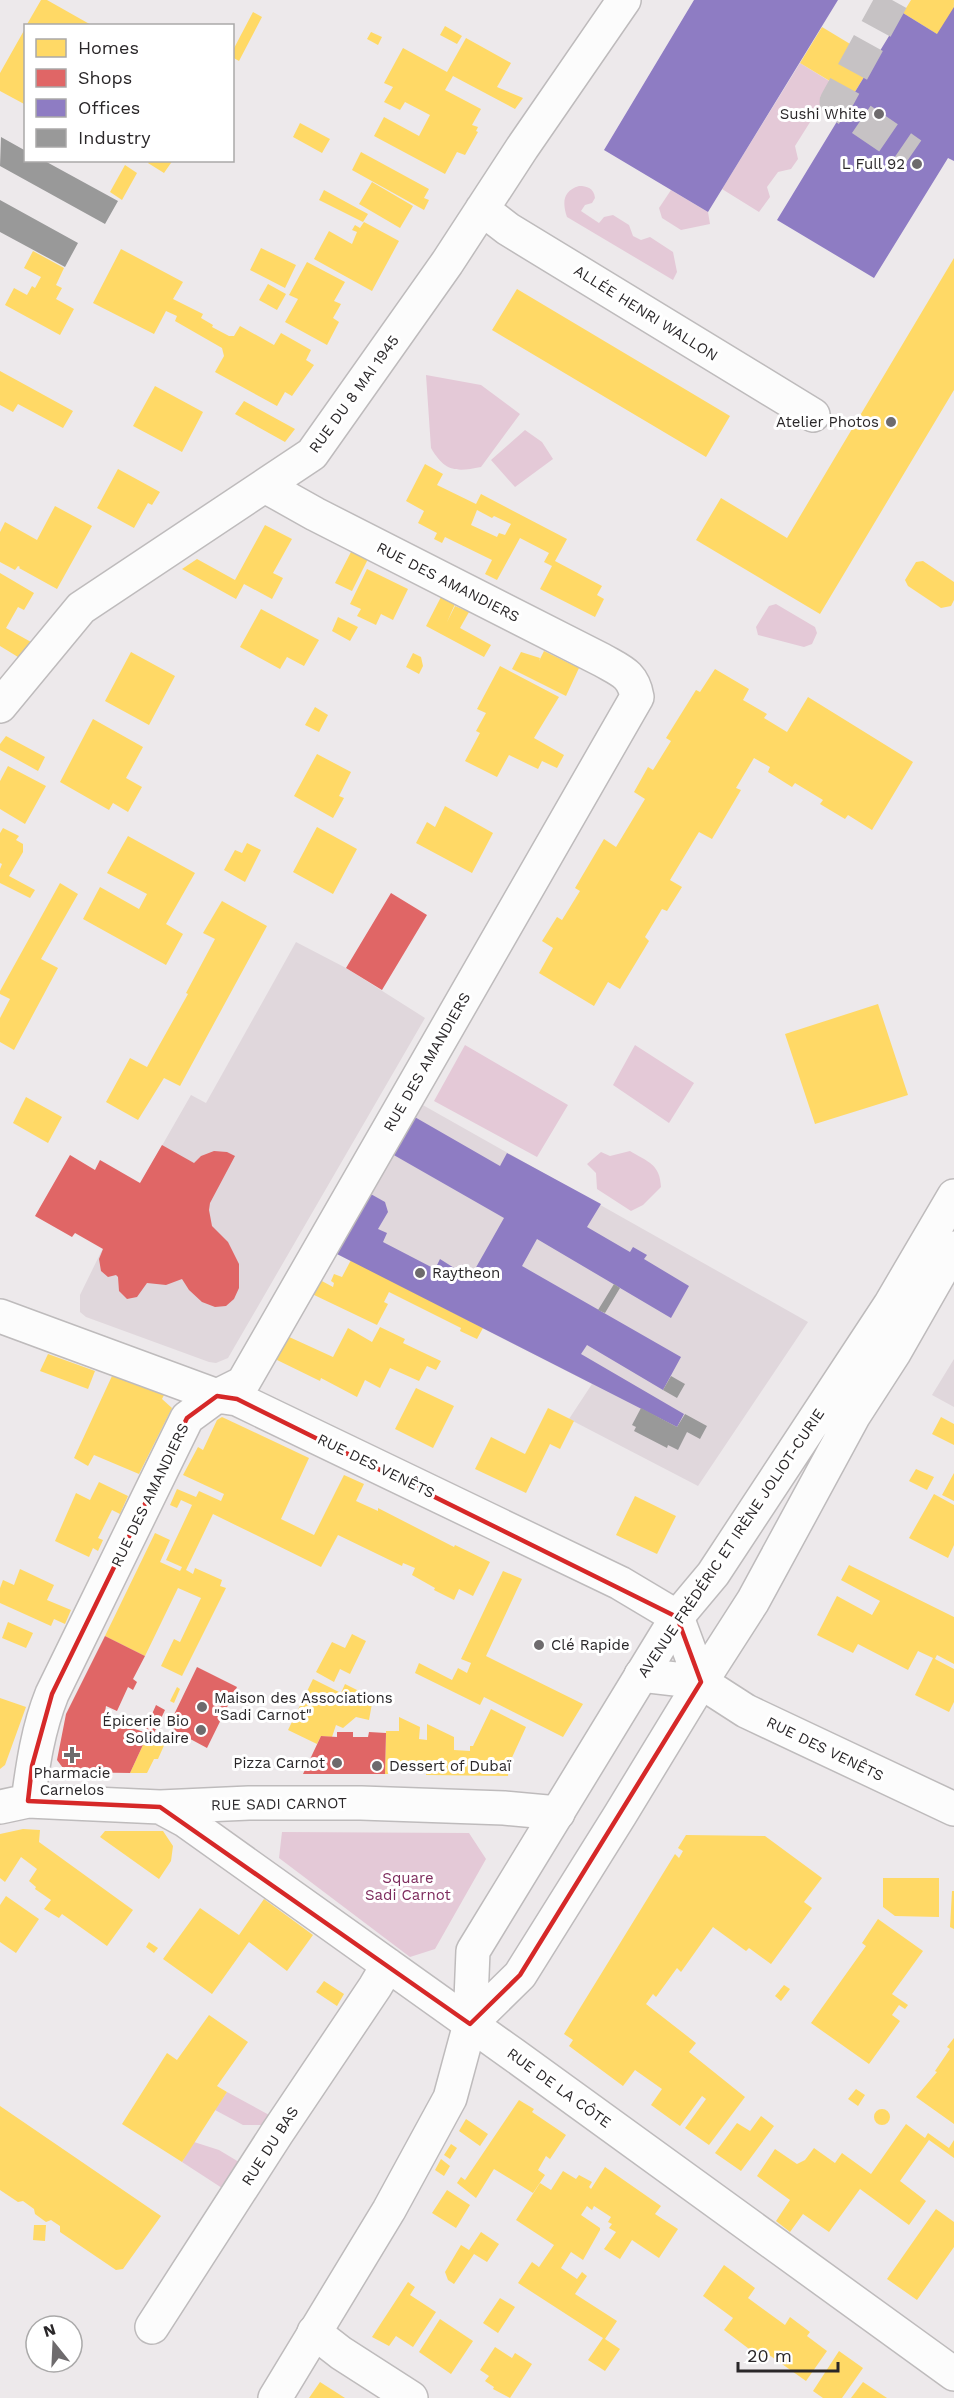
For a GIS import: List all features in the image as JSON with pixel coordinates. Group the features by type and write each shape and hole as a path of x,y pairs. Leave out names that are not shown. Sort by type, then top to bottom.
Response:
{"street":[{"name":"RUE DU 8 MAI 1945","path":"0,706 81,608 312,454 400,331 624,0"},
{"name":"ALLÉE HENRI WALLON","path":"482,209 508,229 813,416"},
{"name":"RUE DES AMANDIERS","path":"14,1804 32,1766 44,1715 52,1695 187,1418 217,1396 243,1383 637,697 635,684 626,674 602,660 315,514 265,486"},
{"name":"AVENUE FRÉDÉRIC ET IRÈNE JOLIOT-CURIE","path":"275,2398 389,2210 450,2098 470,2024 473,1951 677,1617 713,1574 890,1305 954,1196"},
{"path":"470,2024 520,1975 753,1601 854,1415 894,1353 954,1248"},
{"name":"RUE DES VENÊTS","path":"0,1316 217,1396 237,1398 620,1583 677,1617"},
{"path":"677,1617 700,1683"},
{"name":"RUE DES VENÊTS","path":"641,1675 700,1683 746,1711 953,1809"},
{"name":"RUE SADI CARNOT","path":"14,1804 160,1808 249,1803 360,1803 504,1808 558,1813"},
{"name":"RUE DE LA CÔTE","path":"160,1808 186,1821 954,2374"},
{"name":"RUE DU BAS","path":"153,2327 388,1965"},
{"path":"314,2332 341,2353 411,2398"}],"highlighted area":[{"path":"217,1396 237,1399 677,1617 701,1682 520,1975 470,2024 160,1807 28,1801 32,1766 52,1694 187,1418"}],"shaded area":[{"path":"296,942 346,968 425,1018 228,1358 216,1363 209,1362 86,1317 80,1312 80,1295 101,1252 191,1095 206,1103"},
{"path":"421,1104 808,1322 698,1486 569,1419 592,1384 335,1253"},
{"path":"954,1359 954,1407 932,1395"}],"green space":[{"path":"800,63 834,84 795,146 798,159 791,169 778,172 767,187 770,197 759,212 722,189"},
{"path":"579,186 590,188 595,198 581,211 599,223 604,217 613,215 629,225 633,236 641,240 650,237 673,252 677,272 673,280 567,217 565,198 570,191"},
{"path":"671,190 708,212 710,224 681,230 662,218 659,208"},
{"path":"426,375 481,385 520,414 481,467 458,470 446,466 431,448"},
{"path":"525,430 542,442 553,459 515,487 491,460"},
{"path":"776,604 815,627 817,633 812,644 804,647 758,635 756,627 769,606"},
{"path":"465,1045 568,1105 537,1157 434,1101"},
{"path":"635,1045 694,1083 669,1123 613,1085"},
{"path":"630,1151 652,1164 658,1173 661,1187 643,1205 631,1211 597,1189 596,1173 587,1164 601,1152 610,1156"},
{"name":"Square Sadi Carnot","path":"282,1832 469,1833 486,1859 435,1949 410,1957 279,1858"},
{"path":"227,2092 271,2116 264,2125 243,2125 215,2110"},
{"path":"194,2142 219,2150 239,2162 222,2188 182,2162"}],"building: Homes":[{"path":"41,0 47,0 89,24 27,24"},
{"path":"911,0 954,0 953,44 903,13"},
{"path":"253,12 262,17 239,61 234,58 234,48"},
{"path":"445,26 462,36 457,44 440,35"},
{"path":"822,27 875,59 853,95 800,63"},
{"path":"24,31 24,104 0,91 0,73"},
{"path":"371,32 382,37 378,45 367,39"},
{"path":"466,38 511,63 497,87 523,98 515,109 453,76 445,90 481,109 472,125 478,127 476,131 478,132 465,155 457,152 445,174 374,136 384,117 419,136 430,115 405,102 400,110 384,102 393,87 384,83 403,48 447,72"},
{"path":"300,123 330,139 322,153 293,137"},
{"path":"361,152 429,189 424,198 429,200 424,210 352,170"},
{"path":"149,162 172,162 164,173"},
{"path":"125,165 137,173 122,200 110,192"},
{"path":"372,182 413,206 400,228 359,204"},
{"path":"324,190 368,214 363,222 319,200"},
{"path":"364,222 399,241 372,291 314,259 329,231 352,244 357,232 352,230 355,225 360,228"},
{"path":"261,248 296,265 285,288 250,270"},
{"path":"121,249 183,282 173,299 203,314 201,318 213,325 212,327 229,336 234,336 240,326 274,345 281,333 311,350 306,360 314,365 292,396 285,392 277,406 215,372 224,356 222,348 175,321 177,316 166,311 154,334 93,303"},
{"path":"33,251 64,268 56,285 62,288 56,299 74,309 60,335 5,305 14,288 27,295 32,286 35,288 41,277 24,268"},
{"path":"954,258 954,390 820,614 696,540 721,498 787,538"},
{"path":"307,262 345,282 334,301 341,304 333,318 339,322 327,345 285,322 298,299 289,295"},
{"path":"268,284 286,294 277,310 259,300"},
{"path":"517,289 730,416 706,457 492,330"},
{"path":"0,371 73,411 63,428 18,404 13,412 0,405"},
{"path":"155,386 203,412 182,452 133,426"},
{"path":"244,401 295,429 285,442 235,414"},
{"path":"425,464 443,474 437,485 476,504 481,494 567,539 555,561 602,586 597,595 604,599 595,617 540,589 552,566 544,562 549,553 520,538 497,580 485,574 492,560 445,537 442,543 434,539 437,533 418,523 424,511 406,501","holes":["477,510 492,518 494,516 511,524 505,535 499,533 497,537 471,525"]},
{"path":"118,469 160,492 152,505 148,503 134,528 97,508"},
{"path":"55,506 92,526 57,589 18,566 15,570 0,562 0,532 5,522 37,540"},
{"path":"265,525 292,539 273,573 283,578 272,599 244,584 236,599 182,569 197,559 235,580"},
{"path":"352,550 368,559 352,591 335,583"},
{"path":"923,561 954,582 954,600 951,606 941,608 908,586 905,580 916,562"},
{"path":"367,569 408,589 393,620 381,614 376,625 357,616 361,609 350,604"},
{"path":"0,573 34,593 24,610 18,607 6,628 31,642 18,657 0,646"},
{"path":"441,597 455,604 447,622 455,606 469,612 460,628 491,645 484,657 426,626"},
{"path":"261,609 319,640 304,666 287,657 280,669 240,647"},
{"path":"338,617 358,627 350,641 332,631"},
{"path":"544,651 579,668 566,696 512,669 521,652 540,658 539,661"},
{"path":"131,652 175,676 149,725 105,701"},
{"path":"413,653 421,657 423,666 419,674 406,667"},
{"path":"500,666 559,697 534,738 564,755 557,768 542,761 538,769 509,755 497,777 465,761 480,733 476,731 486,713 477,709"},
{"path":"715,669 749,689 743,700 767,714 764,718 787,732 808,697 913,762 872,830 848,815 845,819 820,804 823,800 795,783 792,787 768,772 770,767 754,758 736,788 741,790 712,839 699,832 670,880 682,887 667,911 662,909 645,937 649,941 620,989 608,982 594,1006 539,973 553,948 542,941 557,917 562,920 580,891 575,888 604,839 616,847 645,799 634,792 648,767 653,770 671,741 666,738 696,690 700,692"},
{"path":"315,707 328,715 319,732 305,725"},
{"path":"93,719 143,747 126,778 142,787 128,812 113,803 109,810 60,782"},
{"path":"6,736 45,757 38,771 0,750 0,744"},
{"path":"317,754 351,772 339,796 344,798 333,818 294,796"},
{"path":"8,766 46,786 25,824 0,809 0,781"},
{"path":"445,806 493,833 472,873 416,843 427,822 435,827"},
{"path":"317,827 357,849 333,894 293,872"},
{"path":"3,828 19,836 16,840 23,844 23,852 9,876 35,890 30,898 0,883 2,864 0,863 0,833"},
{"path":"128,836 195,873 166,924 183,934 166,965 83,919 100,887 139,909 147,894 107,873"},
{"path":"247,843 261,850 245,882 224,870 235,850 242,853"},
{"path":"60,883 78,894 41,959 58,968 14,1050 0,1042 0,1018 10,999 0,994 0,991"},
{"path":"222,901 267,926 180,1086 164,1078 138,1120 106,1102 130,1058 147,1067 188,994 186,993 215,939 203,933"},
{"path":"878,1004 908,1095 815,1124 785,1034"},
{"path":"26,1097 62,1117 48,1143 13,1123"},
{"path":"351,1260 483,1328 477,1339 460,1331 461,1328 389,1292 384,1302 388,1304 377,1325 312,1294 320,1280 333,1287 334,1283 331,1281 334,1274 342,1277"},
{"path":"380,1327 405,1339 403,1343 441,1361 436,1370 427,1366 419,1381 390,1368 380,1388 365,1380 357,1397 321,1378 320,1381 275,1359 287,1336 333,1357 348,1328 372,1342"},
{"path":"48,1354 95,1371 88,1389 40,1371"},
{"path":"112,1376 164,1395 162,1399 172,1408 139,1474 94,1455 88,1466 74,1458"},
{"path":"416,1388 454,1406 433,1448 395,1429"},
{"path":"548,1408 574,1421 560,1449 550,1444 526,1493 475,1469 491,1437 525,1454"},
{"path":"222,1417 309,1458 281,1519 314,1535 344,1475 364,1484 356,1501 378,1511 378,1508 454,1547 455,1545 490,1562 473,1596 459,1589 454,1600 412,1575 415,1568 403,1563 402,1566 338,1535 321,1567 213,1514 186,1570 193,1574 195,1568 222,1580 220,1586 226,1588 182,1676 161,1666 174,1639 180,1642 201,1598 178,1588 145,1656 105,1636 155,1533 170,1540 160,1562 180,1571 182,1567 166,1560 192,1505 181,1500 177,1508 170,1505 177,1489 196,1497 199,1491 221,1501 224,1494 183,1475 198,1447 203,1450 217,1420"},
{"path":"941,1417 954,1424 954,1445 932,1434"},
{"path":"916,1469 934,1477 927,1490 909,1481"},
{"path":"954,1473 954,1501 942,1495"},
{"path":"99,1482 128,1496 120,1514 112,1510 98,1538 103,1540 98,1551 93,1548 89,1557 55,1541 76,1493 90,1500"},
{"path":"934,1494 954,1505 954,1545 948,1558 909,1538"},
{"path":"635,1496 676,1516 657,1554 616,1535"},
{"path":"849,1565 954,1617 954,1664 937,1655 935,1659 954,1669 954,1702 949,1712 915,1695 933,1658 918,1651 908,1670 858,1644 853,1653 817,1635 837,1596 872,1615 880,1601 841,1580"},
{"path":"20,1569 54,1585 47,1600 71,1610 65,1624 54,1619 51,1626 0,1603 0,1588 3,1580 14,1585"},
{"path":"503,1571 522,1579 486,1656 583,1704 563,1737 484,1697 480,1705 415,1673 419,1663 452,1680 458,1668 467,1673 471,1663 461,1659"},
{"path":"8,1622 33,1633 26,1648 2,1638"},
{"path":"352,1634 366,1641 350,1674 340,1669 334,1682 316,1672 332,1642 345,1648"},
{"path":"313,1679 341,1693 345,1684 373,1698 369,1720 356,1717 343,1728 336,1725 332,1737 321,1736 317,1744 288,1730"},
{"path":"177,1687 180,1689 174,1703 170,1701"},
{"path":"0,1698 26,1707 5,1765 0,1769"},
{"path":"491,1709 526,1727 509,1764 508,1776 426,1775 426,1766 388,1765 388,1774 385,1774 386,1731 399,1731 399,1717 420,1727 419,1739 427,1740 427,1724 454,1737 454,1750 470,1751 470,1746 473,1746"},
{"path":"152,1732 164,1737 166,1741 158,1759 154,1759 147,1773 130,1773 148,1734"},
{"path":"23,1829 40,1830 39,1842 133,1910 107,1946 62,1914 59,1918 44,1909 51,1900 35,1889 36,1887 29,1881 37,1869 21,1857 5,1882 0,1878 0,1834"},
{"path":"105,1831 163,1831 173,1846 171,1861 159,1879 100,1837"},
{"path":"686,1835 765,1836 822,1878 804,1902 812,1908 771,1964 749,1948 746,1951 713,1927 681,1972 677,1968 656,1997 653,1994 646,2004 696,2043 689,2052 745,2097 709,2145 685,2128 706,2099 702,2096 680,2126 651,2105 662,2089 635,2070 623,2086 569,2046 573,2040 564,2034 675,1854 679,1858 683,1851 678,1848"},
{"path":"883,1878 939,1878 939,1917 895,1916 883,1907"},
{"path":"952,1891 954,1891 954,1929 950,1927"},
{"path":"6,1896 39,1919 16,1953 0,1942 0,1905"},
{"path":"264,1899 313,1935 287,1971 249,1942 212,1994 163,1959 200,1908 239,1935"},
{"path":"878,1919 923,1951 892,1994 908,2005 905,2009 899,2005 892,2015 900,2021 869,2064 811,2023 866,1946 862,1943"},
{"path":"149,1942 158,1948 154,1953 146,1947"},
{"path":"324,1981 344,1994 337,2006 316,1992"},
{"path":"784,1985 790,1989 781,2001 775,1996"},
{"path":"209,2015 248,2042 217,2086 227,2092 182,2162 122,2124 167,2053 177,2060"},
{"path":"954,2038 954,2124 916,2097 937,2072 935,2071 950,2049 947,2047"},
{"path":"856,2089 865,2095 858,2106 848,2099"},
{"path":"519,2100 534,2109 532,2112 566,2135 550,2159 546,2156 538,2170 545,2175 533,2193 494,2169 476,2198 457,2183 461,2177 465,2180"},
{"path":"0,2106 161,2216 123,2269 116,2270 60,2232 60,2226 51,2220 46,2222 23,2201 18,2202 0,2190"},
{"path":"882,2109 888,2111 890,2117 888,2123 882,2125 876,2123 874,2117 876,2111"},
{"path":"761,2116 774,2126 741,2171 715,2153 737,2123 750,2131"},
{"path":"466,2119 488,2134 480,2146 459,2131"},
{"path":"906,2124 925,2138 928,2133 949,2148 954,2140 954,2158 929,2140 900,2181 926,2201 909,2225 860,2189 829,2232 803,2214 790,2232 776,2221 790,2200 757,2176 775,2149 797,2164 805,2160 814,2148 835,2163 842,2153 871,2174"},
{"path":"451,2144 457,2148 450,2159 444,2155"},
{"path":"441,2159 450,2166 444,2176 435,2170"},
{"path":"605,2167 661,2206 655,2214 678,2229 659,2258 632,2240 620,2259 604,2249 616,2232 609,2228 612,2224 608,2222 611,2217 594,2206 592,2210 587,2206 581,2215 600,2230 583,2260 571,2252 561,2268 577,2279 582,2272 587,2276 575,2294 617,2321 605,2339 620,2349 605,2371 588,2360 603,2338 518,2283 532,2262 539,2267 554,2245 516,2220 540,2183 551,2190 563,2171 576,2179 579,2175 592,2182 589,2187 591,2189"},
{"path":"447,2190 470,2205 456,2228 432,2213"},
{"path":"936,2209 954,2222 954,2247 917,2300 887,2279"},
{"path":"34,2225 46,2225 45,2241 33,2240"},
{"path":"481,2232 499,2244 487,2262 474,2254 454,2284 448,2280 445,2272 461,2245 469,2250"},
{"path":"724,2265 755,2288 748,2298 785,2325 790,2317 810,2332 807,2336 827,2351 806,2381 765,2352 761,2358 724,2330 733,2318 703,2296"},
{"path":"408,2282 415,2287 410,2295 436,2312 413,2347 396,2336 389,2346 372,2337"},
{"path":"500,2298 515,2307 498,2333 483,2323"},
{"path":"440,2319 473,2341 451,2374 419,2352"},
{"path":"495,2347 512,2358 515,2353 532,2364 510,2398 493,2389 494,2387 485,2381 489,2376 480,2370"},
{"path":"839,2351 863,2368 842,2398 823,2398 813,2391"},
{"path":"320,2382 345,2398 309,2398"},
{"path":"863,2382 887,2398 851,2398"}],"building: Shops":[{"path":"391,893 427,915 382,990 346,968"},
{"path":"162,1145 194,1163 201,1156 214,1151 227,1152 235,1156 210,1203 209,1210 212,1226 228,1242 239,1264 239,1288 234,1299 226,1306 215,1307 202,1302 189,1290 182,1279 166,1285 147,1283 137,1297 127,1299 119,1291 118,1277 116,1275 108,1277 101,1271 99,1259 103,1249 75,1233 72,1237 35,1216 70,1155 95,1170 100,1160 140,1183"},
{"path":"105,1636 145,1656 133,1679 137,1682 133,1690 128,1687 117,1711 106,1706 104,1719 117,1721 117,1728 144,1732 156,1705 165,1710 154,1733 148,1734 130,1773 66,1772 57,1760 66,1714"},
{"name":"Maison des Associations \"Sadi Carnot\"","path":"197,1667 237,1687 207,1748 168,1727"},
{"path":"337,1732 353,1732 353,1737 368,1737 369,1732 386,1733 385,1774 303,1774 321,1736 337,1737"}],"building: Offices":[{"path":"694,0 838,0 708,212 604,150"},
{"path":"954,7 954,161 948,158 874,278 777,220 903,13 937,34"},
{"name":"Raytheon","path":"413,1116 500,1166 507,1153 601,1204 587,1227 630,1252 633,1247 647,1255 644,1259 689,1286 671,1318 537,1239 522,1266 681,1357 663,1390 587,1345 581,1354 684,1414 677,1427 335,1253 369,1193 385,1202 388,1212 378,1229 387,1233 383,1242 435,1269 440,1259 470,1278 504,1218 392,1154"}],"building: Industry":[{"path":"1,137 24,150 24,162 47,162 118,201 105,224 0,166"},
{"path":"0,200 78,243 65,267 0,232"},
{"path":"614,1284 620,1288 605,1313 598,1310"},
{"path":"671,1376 685,1384 677,1398 663,1390"},
{"path":"641,1408 677,1427 685,1414 707,1426 700,1439 687,1432 678,1450 668,1445 667,1448 634,1431 636,1427 632,1425"}],"tunnel":[{"path":"892,0 836,102 912,154"}],"place":[{"name":"Sushi White","path":"879,114"},
{"name":"L Full 92","path":"917,164"},
{"name":"Atelier Photos","path":"891,422"},
{"name":"Raytheon","path":"420,1273"},
{"name":"Clé Rapide","path":"539,1645"},
{"name":"Maison des Associations \"Sadi Carnot\"","path":"202,1707"},
{"name":"Épicerie Bio Solidaire","path":"201,1730"},
{"name":"Pharmacie Carnelos","path":"72,1755"},
{"name":"Pizza Carnot","path":"337,1763"},
{"name":"Dessert of Dubaï","path":"377,1766"}]}
